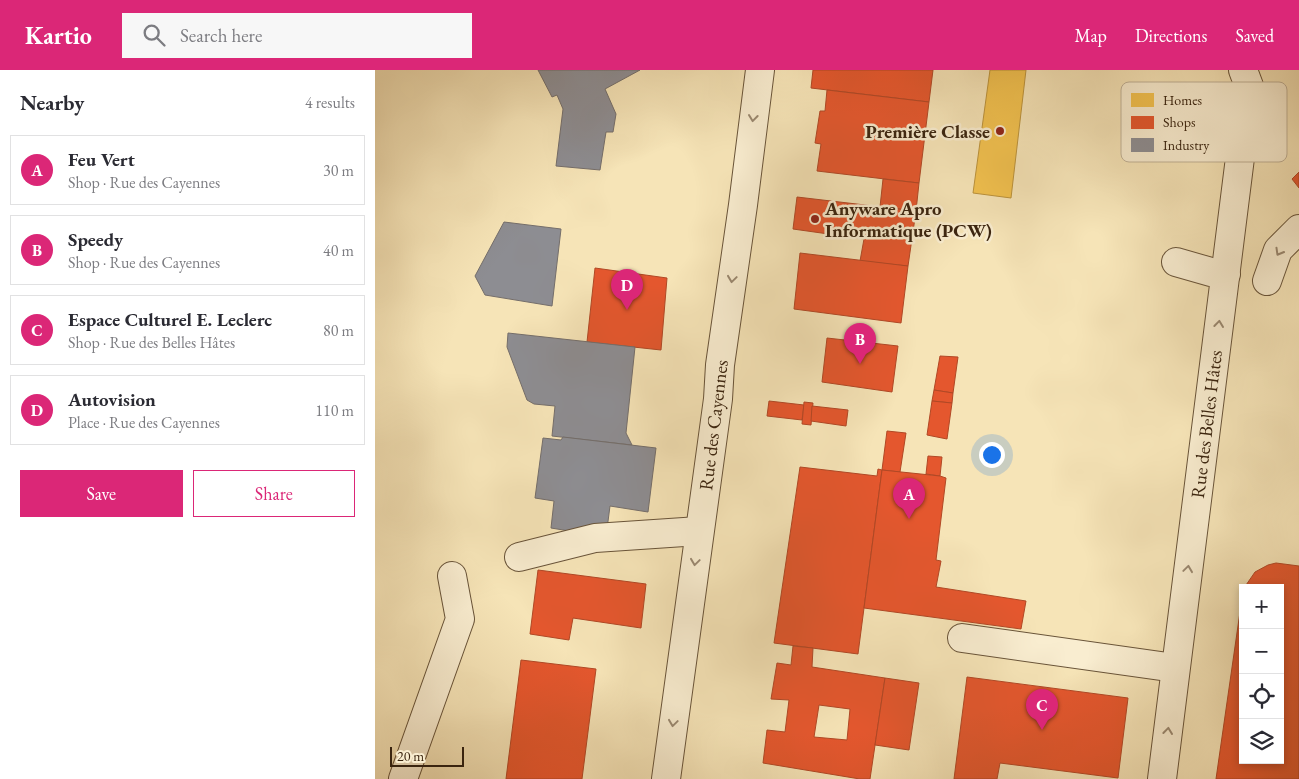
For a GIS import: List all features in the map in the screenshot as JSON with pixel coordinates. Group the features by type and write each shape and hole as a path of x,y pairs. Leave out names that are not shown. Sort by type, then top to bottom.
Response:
{"street":[{"name":"Rue des Cayennes","path":"666,779 718,399 720,365 760,70"},
{"name":"Rue des Belles Hâtes","path":"1243,70 1248,82"},
{"name":"Rue des Belles Hâtes","path":"1162,779 1240,162"},
{"path":"1267,281 1278,250 1299,229"},
{"path":"1176,262 1211,272 1226,274"},
{"path":"519,557 595,538 699,531"},
{"path":"403,779 460,619 452,576"},
{"path":"962,638 1175,668"}],"building: Homes":[{"name":"Première Classe","path":"990,70 1026,70 1011,198 973,193"}],"building: Shops":[{"path":"813,70 933,70 929,102 811,88"},
{"path":"827,90 929,102 919,183 817,171 821,144 815,143 820,111 825,111"},
{"path":"1299,172 1299,188 1292,179"},
{"path":"883,179 919,183 916,211 880,207"},
{"path":"797,197 916,211 908,266 860,261 864,239 793,229"},
{"path":"800,253 908,266 901,323 794,309"},
{"path":"595,268 667,278 661,350 587,342"},
{"path":"827,338 898,346 892,392 822,382"},
{"path":"940,356 958,357 953,393 934,390"},
{"path":"934,390 953,393 952,403 932,401"},
{"path":"769,401 804,405 802,420 767,416"},
{"path":"932,401 952,403 947,439 927,435"},
{"path":"804,402 813,403 811,425 802,424"},
{"path":"812,406 848,410 846,426 811,421"},
{"path":"887,431 906,433 900,472 882,470"},
{"path":"928,456 942,457 940,476 926,474"},
{"path":"800,467 877,476 878,469 882,470 858,654 774,643"},
{"path":"882,470 946,478 936,560 941,561 936,587 1026,601 1021,629 864,608"},
{"path":"1276,563 1299,566 1299,779 1216,779 1239,619 1239,764 1284,764 1284,584 1247,584 1255,572"},
{"path":"538,570 646,584 641,628 573,618 569,640 530,634"},
{"path":"793,646 813,648 812,667 885,678 870,779 763,763 767,730 785,732 789,700 771,699 777,663 791,665","holes":["819,705 850,709 847,740 814,737"]},
{"path":"521,660 596,669 582,779 506,779"},
{"path":"967,677 1128,698 1118,778 1000,763 997,779 954,779"},
{"path":"885,678 919,683 909,750 875,745"}],"building: Industry":[{"path":"538,70 640,70 605,89 616,114 613,132 606,132 600,170 556,166 563,109 557,95 552,97"},
{"path":"504,222 561,229 552,306 485,295 475,276"},
{"path":"508,333 635,347 626,433 632,445 552,436 555,406 534,404 527,400 507,347"},
{"path":"563,437 656,448 648,512 610,506 606,537 551,528 554,501 535,498 543,438 561,440"}],"place":[{"name":"Première Classe","path":"1000,131"},
{"name":"Anyware Apro Informatique (PCW)","path":"815,219"},
{"name":"Autovision","path":"627,310"},
{"name":"Speedy","path":"860,364"},
{"name":"Feu Vert","path":"909,519"},
{"name":"Espace Culturel E. Leclerc","path":"1042,730"}]}
